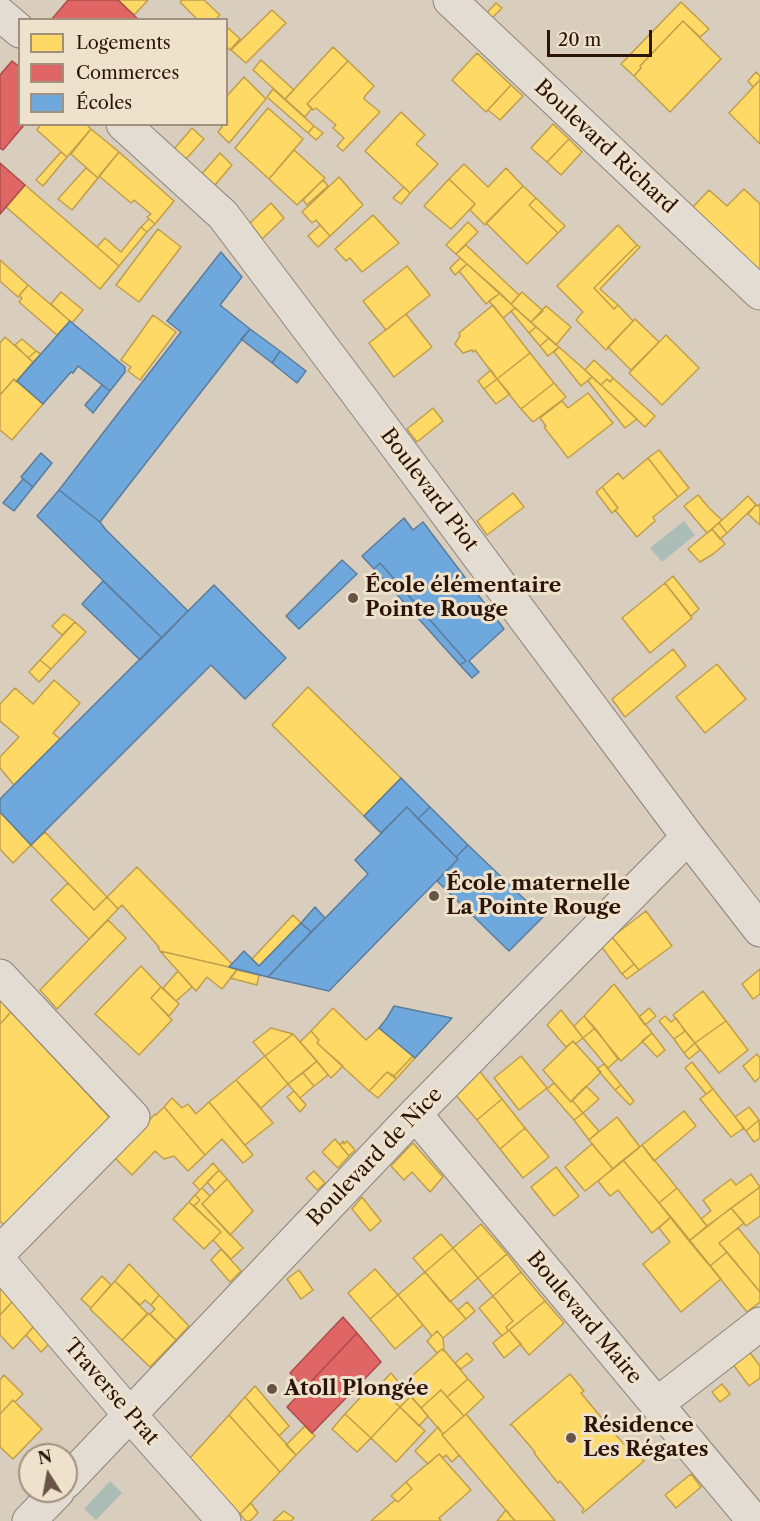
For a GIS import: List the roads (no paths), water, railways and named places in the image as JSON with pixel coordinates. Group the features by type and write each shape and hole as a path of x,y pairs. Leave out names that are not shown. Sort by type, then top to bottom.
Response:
{"street":[{"path":"10,0 0,13 18,29"},
{"name":"Boulevard Richard","path":"450,0 760,293"},
{"name":"Boulevard Piot","path":"125,126 222,215 760,930"},
{"name":"Boulevard de Nice","path":"78,1469 415,1114 688,837"},
{"path":"0,976 133,1117 0,1252"},
{"name":"Boulevard Maire","path":"415,1114 754,1521"},
{"name":"Traverse Prat","path":"0,1262 224,1521"},
{"path":"657,1404 760,1324"},
{"path":"29,1521 46,1503"}],"place":[{"name":"École élémentaire Pointe Rouge","path":"353,598"},
{"name":"École maternelle La Pointe Rouge","path":"434,896"},
{"name":"Atoll Plongée","path":"272,1389"},
{"name":"Résidence Les Régates","path":"571,1438"}]}
